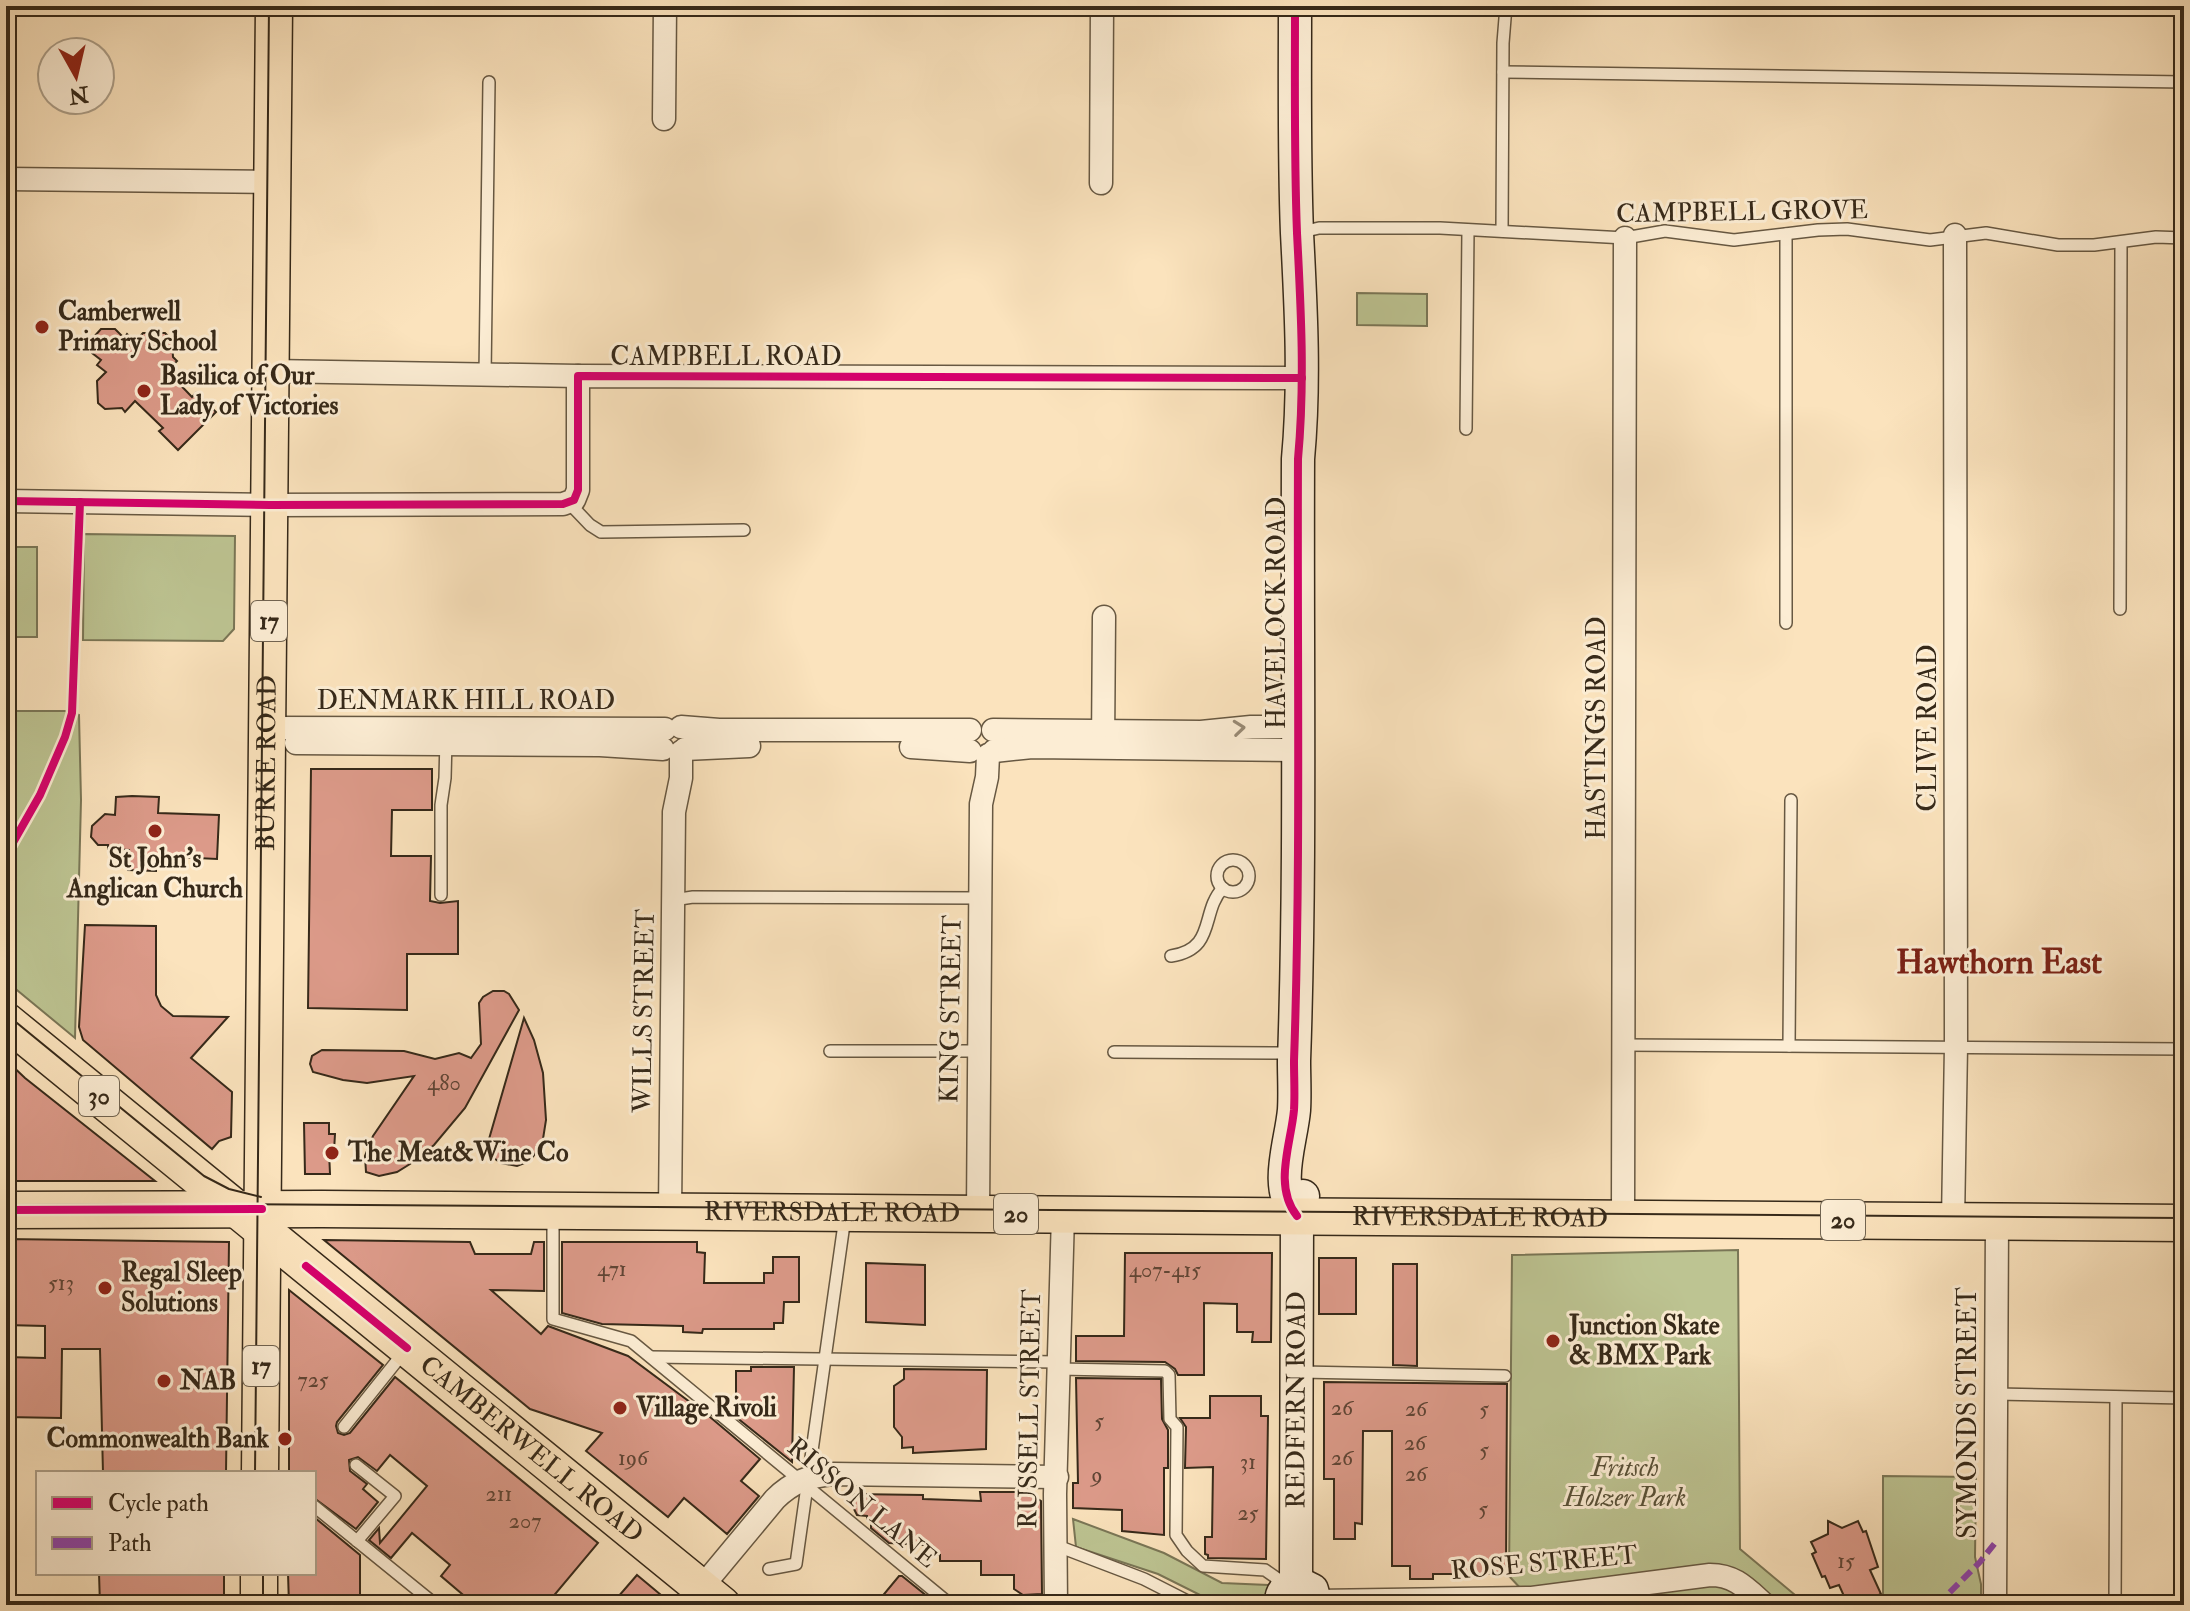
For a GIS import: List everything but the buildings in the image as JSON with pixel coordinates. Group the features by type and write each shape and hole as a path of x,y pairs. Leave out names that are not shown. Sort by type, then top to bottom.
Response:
{"main road":[{"name":"BURKE ROAD","path":"264,1470 253,1216 268,736 274,6"},
{"name":"CAMBERWELL ROAD","path":"6,1021 253,1216 407,1348 712,1596"},
{"name":"RIVERSDALE ROAD","path":"6,1210 253,1216 670,1212 2184,1223"},
{"path":"259,1575 259,1605"}],"street":[{"path":"664,119 665,6"},
{"path":"1101,183 1102,6"},
{"name":"HAVELOCK ROAD","path":"1295,6 1297,233 1303,325 1298,459 1298,888 1294,1111 1303,1176 1303,1200 1297,1216"},
{"path":"6,179 273,182"},
{"name":"CLIVE ROAD","path":"1953,1221 1956,1046 1955,235"},
{"name":"HASTINGS ROAD","path":"1623,1219 1625,238"},
{"path":"271,371 578,376"},
{"name":"CAMPBELL ROAD","path":"569,503 578,490 578,376 1302,378"},
{"path":"6,501 270,505 569,503"},
{"path":"1103,739 1104,617"},
{"name":"DENMARK HILL ROAD","path":"268,736 446,736 673,743 734,730 1032,747 1103,739 1297,738"},
{"name":"WILLS STREET","path":"670,1212 674,812 681,778 673,743"},
{"name":"KING STREET","path":"978,1214 981,804 987,777 981,745"},
{"name":"RUSSELL STREET","path":"1056,1605 1063,1215"},
{"name":"REDFERN ROAD","path":"1297,1216 1299,1596"},
{"name":"SYMONDS STREET","path":"1995,1605 1997,1222"},
{"path":"712,1596 775,1499 804,1482 833,1474 1057,1477"},
{"name":"ROSE STREET","path":"1299,1596 1532,1598 1725,1575 1737,1580 1765,1605"}],"lane":[{"path":"1502,231 1506,6"},
{"path":"1503,72 2184,82"},
{"path":"485,375 489,82"},
{"name":"CAMPBELL GROVE","path":"1297,233 1319,228 1468,230 1625,238 1665,231 1734,240 1847,229 1930,240 1986,233 2058,245 2156,237 2184,238"},
{"path":"1466,429 1468,230"},
{"path":"1786,234 1786,623"},
{"path":"2120,609 2121,242"},
{"path":"569,503 601,532 744,530"},
{"path":"441,895 441,805 446,736"},
{"path":"1789,1046 1791,800"},
{"path":"1171,956 1188,952 1203,937 1214,897 1223,888"},
{"path":"673,900 693,897 980,898"},
{"path":"1625,1045 2184,1049"},
{"path":"830,1051 978,1051"},
{"path":"1114,1052 1295,1053"},
{"name":"RISSON LANE","path":"553,1212 553,1319 631,1341 951,1605"},
{"path":"769,1569 796,1564 804,1482 845,1213"},
{"path":"344,1427 407,1348"},
{"path":"651,1357 824,1358 1165,1371 1169,1375 1170,1419 1177,1427 1176,1535 1192,1558 1203,1566 1265,1570 1299,1596"},
{"path":"1296,1371 1505,1376"},
{"path":"1997,1394 2184,1398"},
{"path":"2115,1605 2116,1397"},
{"path":"356,1465 395,1496 357,1541"},
{"path":"316,1508 436,1605"},
{"path":"1055,1545 1144,1579 1173,1600 1195,1605"}],"green space":[{"path":"1357,293 1427,294 1427,326 1357,325"},
{"path":"84,534 235,536 234,629 223,641 83,640"},
{"path":"6,547 37,547 37,637 6,637"},
{"path":"6,711 68,711 79,715 81,800 75,1038 6,981"},
{"name":"Fritsch Holzer Park","path":"1738,1250 1740,1549 1807,1605 1536,1605 1509,1576 1512,1255"},
{"path":"1883,1476 1976,1477 1975,1557 1981,1584 1981,1605 1883,1605"},
{"path":"1073,1519 1164,1553 1222,1583 1268,1585 1268,1605 1220,1605 1158,1574 1076,1547"}],"tram line":[{"path":"255,1471 269,6"},
{"path":"6,1014 204,1176 229,1189 261,1197"},
{"path":"6,1205 2184,1218"},
{"path":"263,1575 263,1605"}],"marked path":[{"path":"1937,1605 1995,1543"}],"cycle path":[{"path":"1295,6 1295,176 1302,374 1298,459 1294,1110 1285,1178 1286,1192 1297,1216"},
{"path":"6,501 270,505 563,504 574,500 578,490 578,376 1302,378"},
{"path":"7,984 7,853 40,795 72,713 80,502"},
{"path":"6,1210 262,1209"},
{"path":"306,1266 407,1348"}],"place":[{"name":"Camberwell Primary School","path":"42,327"},
{"name":"Basilica of Our Lady of Victories","path":"144,391"},
{"name":"St John's Anglican Church","path":"155,831"},
{"name":"The Meat&Wine Co","path":"332,1153"},
{"name":"Regal Sleep Solutions","path":"105,1288"},
{"name":"Junction Skate & BMX Park","path":"1553,1341"},
{"name":"NAB","path":"164,1381"},
{"name":"Village Rivoli","path":"620,1408"},
{"name":"Commonwealth Bank","path":"285,1439"}],"district":[{"name":"Hawthorn East","path":"1999,962"}]}
